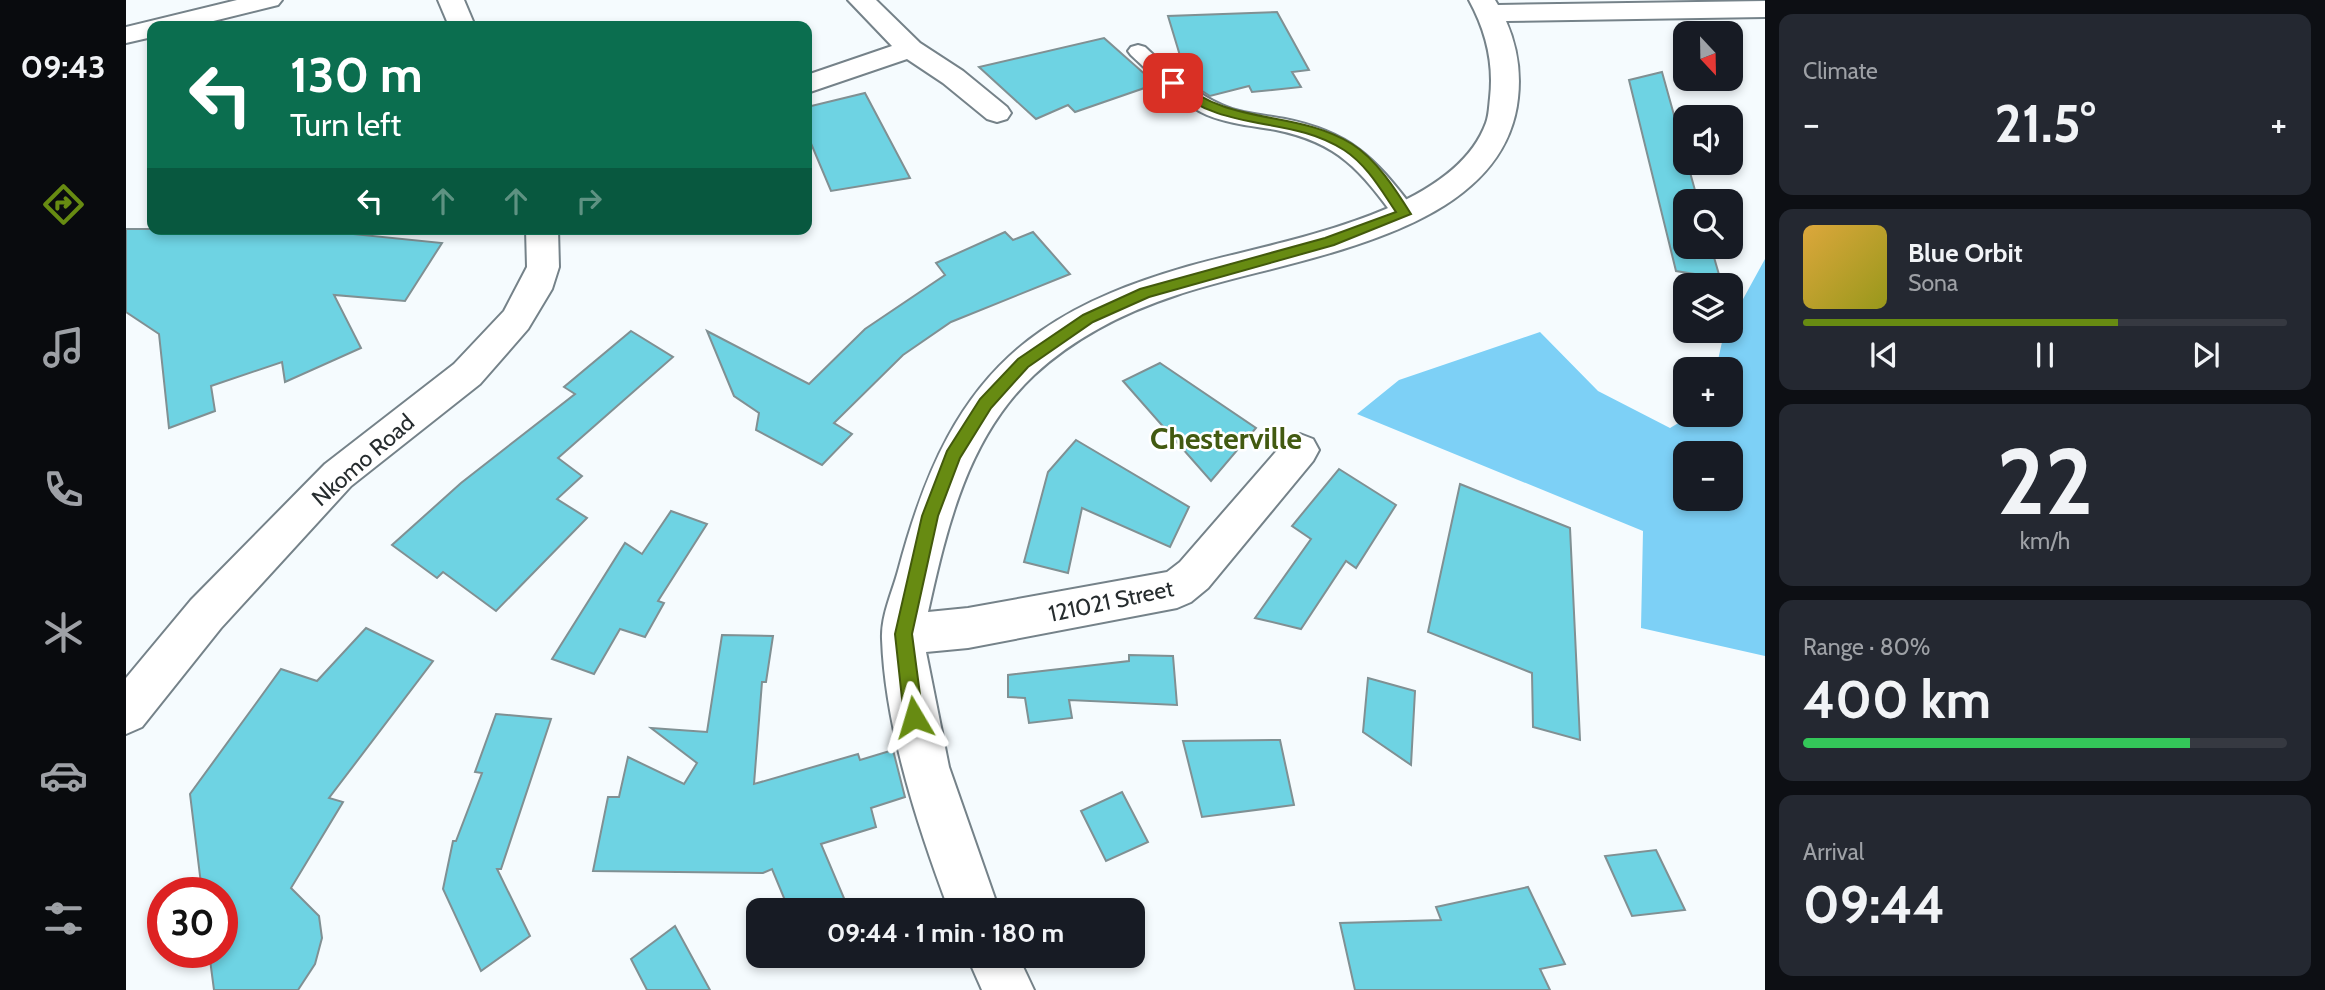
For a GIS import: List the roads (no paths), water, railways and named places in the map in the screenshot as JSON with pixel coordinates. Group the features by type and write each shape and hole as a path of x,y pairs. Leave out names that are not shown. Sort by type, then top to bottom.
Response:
{"street":[{"path":"183,21 269,0"},
{"path":"451,0 460,21"},
{"path":"860,0 910,49 953,77 997,113"},
{"path":"969,898 946,841 914,717 903,634 930,516 953,455 986,404 1023,363 1088,319 1145,293 1329,242 1405,214 1431,201 1463,177 1488,150 1501,127 1507,96 1504,54 1486,7 1765,9"},
{"path":"126,35 147,30"},
{"path":"812,82 910,49"},
{"name":"Nkomo Road","path":"126,712 206,614 338,475 467,374 516,320 535,289 543,267 543,235"},
{"name":"121021 Street","path":"903,634 968,628 1178,590 1194,575 1300,450"},
{"path":"998,968 1008,990"}],"lane":[{"path":"1138,51 1190,98 1216,111 1301,129 1326,136 1348,147 1364,160 1405,214"}],"district":[{"name":"Chesterville","path":"1226,439"}]}
